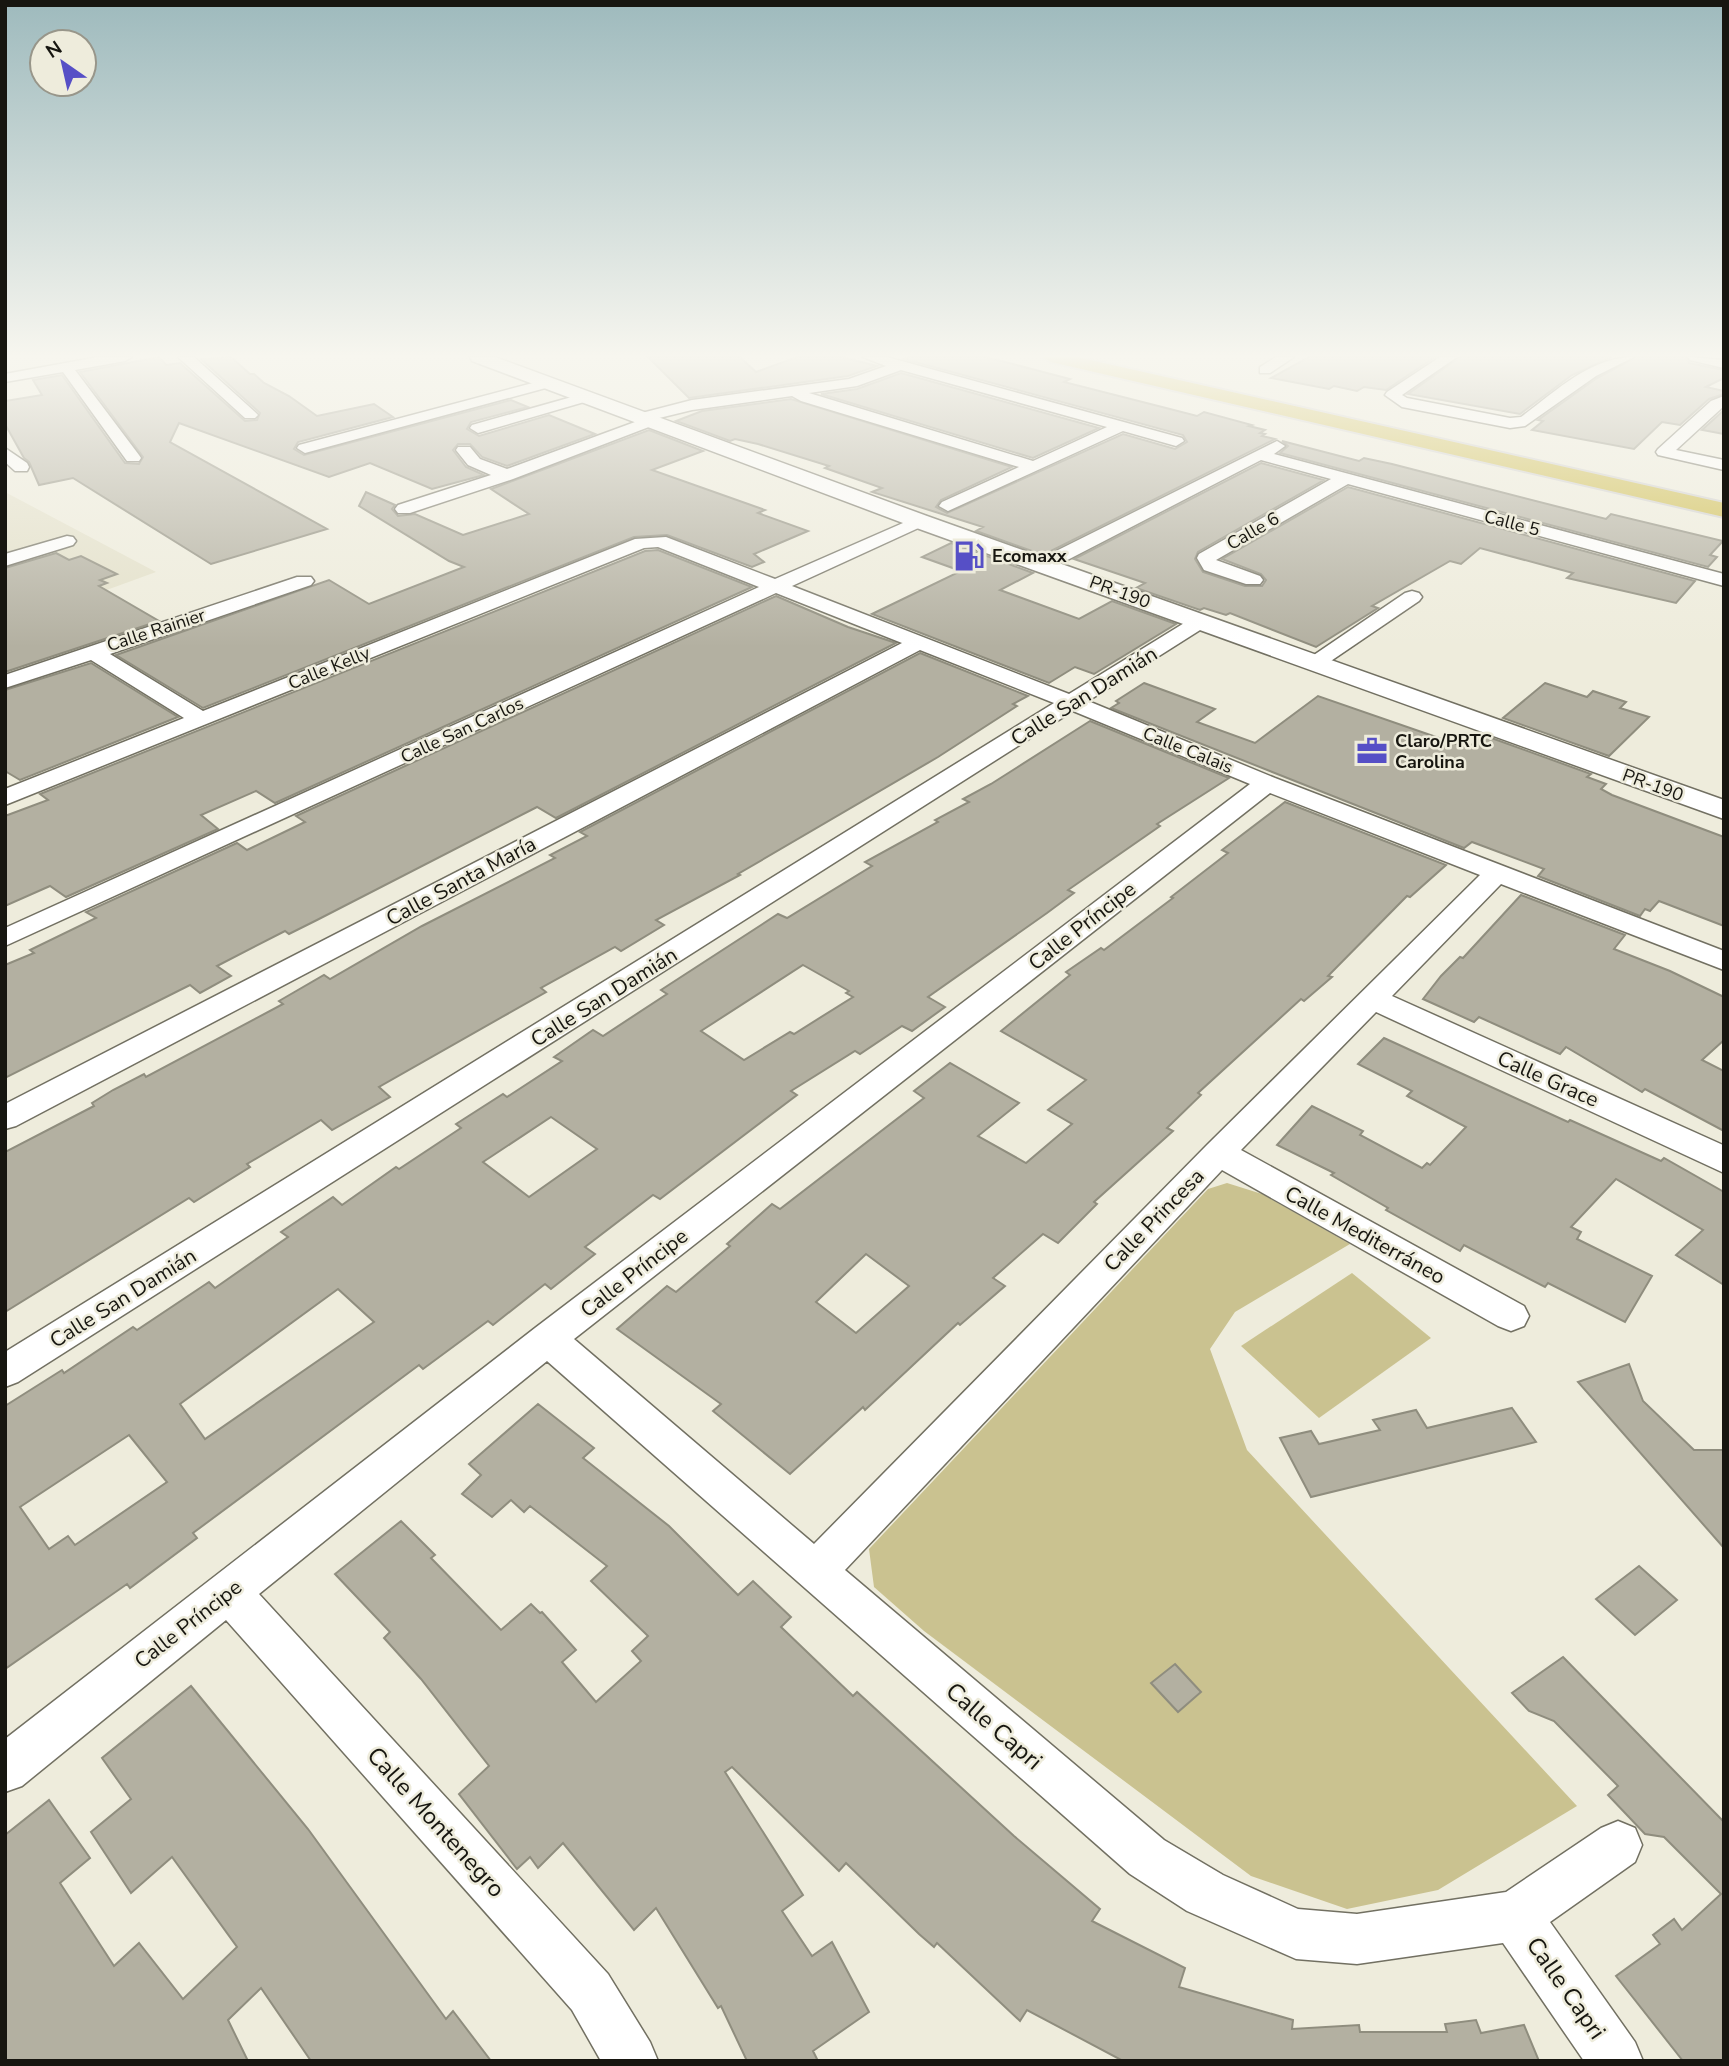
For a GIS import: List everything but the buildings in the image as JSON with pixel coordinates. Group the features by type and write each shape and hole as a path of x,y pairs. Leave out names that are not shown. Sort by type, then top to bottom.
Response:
{"highway":[{"path":"1475,453 1724,510"},
{"path":"1543,453 1724,494"}],"street":[{"path":"5,453 21,467"},
{"path":"130,453 133,458"},
{"path":"467,453 474,462 507,475"},
{"path":"404,509 507,475 561,453"},
{"name":"PR-190","path":"735,453 1724,810"},
{"path":"991,453 1033,466"},
{"path":"948,506 1061,453"},
{"path":"1043,565 1263,453"},
{"path":"1671,453 1724,464"},
{"name":"Calle 5","path":"1260,455 1723,580"},
{"name":"Calle 6","path":"1254,580 1211,566 1206,558 1344,478"},
{"name":"Calle San Carlos","path":"5,938 919,521"},
{"name":"Calle Calais","path":"653,540 778,586 1266,783 1724,961"},
{"name":"Calle Kelly","path":"5,798 653,540"},
{"path":"5,560 67,541"},
{"name":"Calle Rainier","path":"91,651 304,581"},
{"path":"1315,663 1412,597"},
{"name":"Calle San Damián","path":"5,1371 1201,621"},
{"name":"Calle Santa María","path":"5,1118 918,643"},
{"path":"5,682 91,651"},
{"name":"Calle Rainier","path":"91,651 200,719"},
{"name":"Calle Príncipe","path":"5,1769 548,1339 1266,783"},
{"name":"Calle Princesa","path":"815,1572 1219,1153 1498,872"},
{"name":"Calle Grace","path":"1371,998 1724,1161"},
{"name":"Calle Mediterráneo","path":"1219,1153 1511,1316"},
{"name":"Calle Capri","path":"548,1339 1147,1857 1205,1893 1296,1934 1357,1938 1515,1916 1618,1845"},
{"name":"Calle Montenegro","path":"229,1592 590,1992 631,2061"},
{"name":"Calle Capri","path":"1515,1916 1616,2061"}],"shaded area":[{"path":"5,492 156,572 5,627"},
{"path":"1227,1183 1262,1194 1350,1244 1235,1312 1210,1349 1247,1450 1577,1806 1438,1890 1347,1909 1251,1876 924,1631 874,1587 869,1549 1208,1189"},
{"path":"1352,1273 1431,1338 1319,1418 1241,1346"}],"place":[{"name":"Ecomaxx","path":"969,556"},
{"name":"Claro/PRTC Carolina","path":"1372,751"}]}
